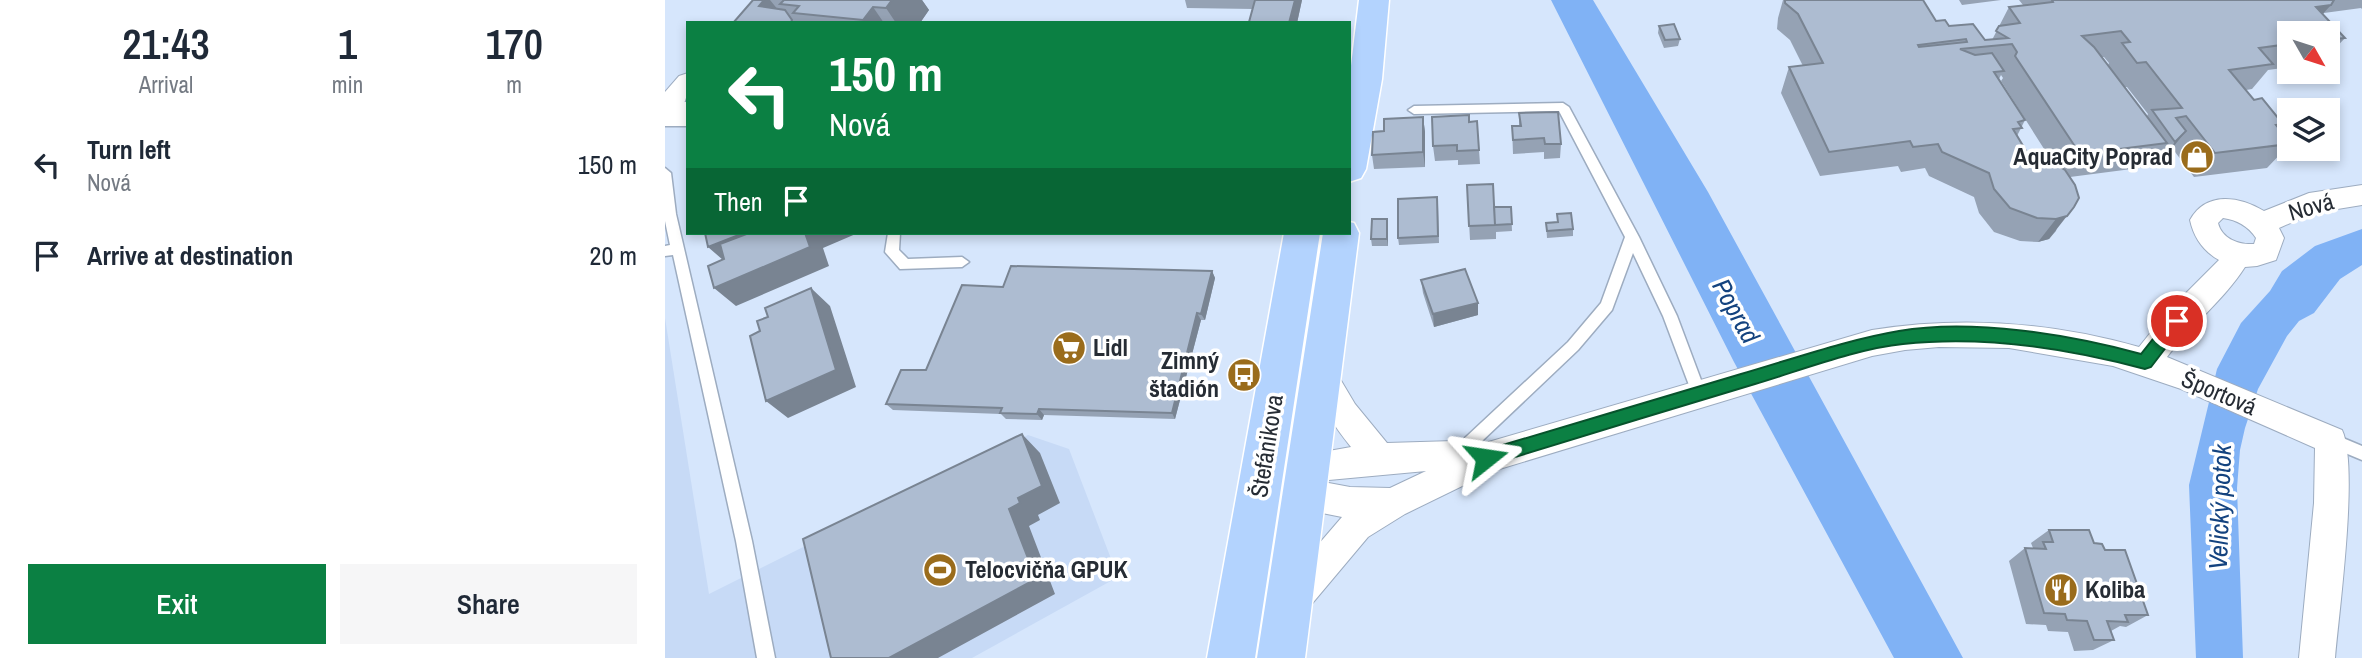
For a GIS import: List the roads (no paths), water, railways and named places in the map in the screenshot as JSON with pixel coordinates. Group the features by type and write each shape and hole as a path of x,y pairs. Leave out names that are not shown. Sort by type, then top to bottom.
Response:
{"main road":[{"path":"1345,21 1350,0"},
{"path":"1352,122 1366,79 1374,0"},
{"name":"Štefánikova","path":"1231,658 1302,235"},
{"name":"Štefánikova","path":"1281,658 1341,235"}],"street":[{"path":"665,108 686,84"},
{"path":"665,114 686,114"},
{"name":"Nová","path":"2262,223 2309,202 2362,195"},
{"path":"2233,209 2262,223 2270,238 2266,251 2259,256 2237,255 2224,250 2208,236 2204,220 2214,210 2233,209"},
{"path":"2145,362 2177,321 2225,274 2237,255"},
{"name":"Športová","path":"1471,457 1707,393 1834,353 1901,337 1960,333 2077,346 2145,362 2331,440"},
{"path":"1322,376 1344,414 1378,457"},
{"path":"2317,658 2331,503 2331,440"},
{"path":"1262,478 1307,480 1378,457 1471,457"},
{"path":"1290,604 1315,571 1356,526 1471,457"},
{"path":"1307,480 1358,506 1393,503"}],"lane":[{"path":"1414,110 1563,107 1632,237 1707,393"},
{"path":"665,173 672,250 744,541 766,658"},
{"path":"894,235 892,253 905,265 962,262"},
{"path":"1471,457 1607,306 1632,237"},
{"path":"2331,440 2362,453"}],"water":[{"name":"Poprad","path":"1551,0 1593,0 1708,192 1963,658 1894,658 1734,362"},
{"name":"Velický potok","path":"2362,229 2362,265 2340,279 2314,313 2299,321 2287,336 2258,389 2245,428 2237,488 2243,658 2196,658 2189,485 2217,369 2241,323 2270,291 2282,271 2315,246"}],"place":[{"name":"AquaCity Poprad","path":"2197,157"},
{"name":"Lidl","path":"1069,348"},
{"name":"Zimný štadión","path":"1244,375"},
{"name":"Telocvičňa GPUK","path":"940,570"},
{"name":"Koliba","path":"2061,590"}]}
